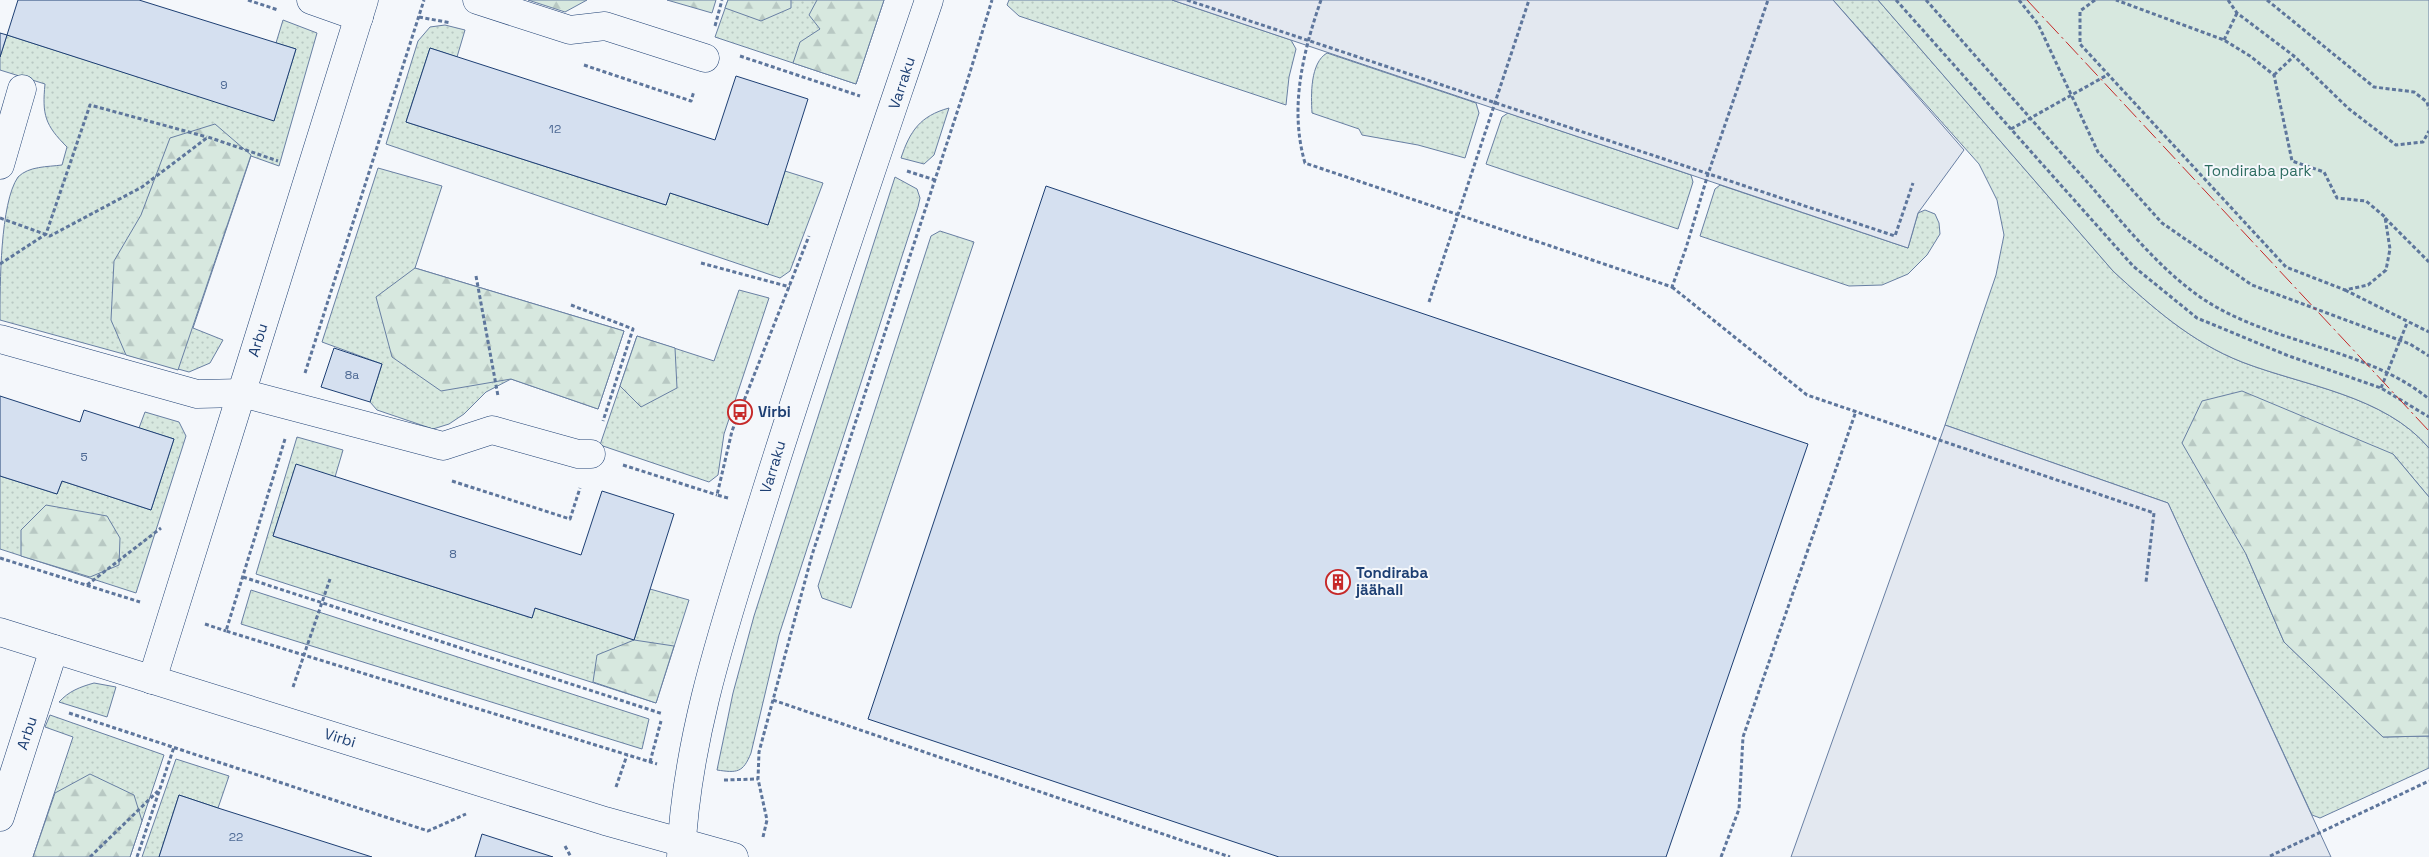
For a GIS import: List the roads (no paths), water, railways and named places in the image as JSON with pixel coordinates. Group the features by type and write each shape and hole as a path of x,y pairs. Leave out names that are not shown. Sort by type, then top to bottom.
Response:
{"street":[{"path":"310,0 362,8"},
{"path":"476,0 570,30 605,26 704,58"},
{"name":"Varraku","path":"681,850 690,772 715,655 788,421 929,0"},
{"name":"Arbu","path":"152,680 362,8"},
{"path":"0,165 22,90"},
{"path":"0,339 197,394 242,393 443,446 492,430 578,454 591,454"},
{"name":"Virbi","path":"0,632 605,821 681,850 734,857"},
{"name":"Arbu","path":"0,816 54,649"}],"place":[{"name":"Virbi","path":"740,412"},
{"name":"Tondiraba jäähall","path":"1338,582"}],"park label":[{"name":"Tondiraba park","path":"2258,171"}]}
